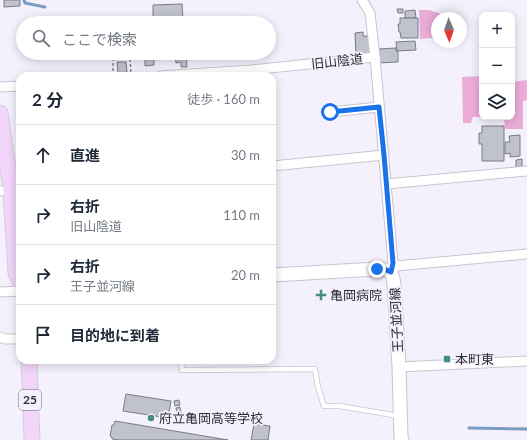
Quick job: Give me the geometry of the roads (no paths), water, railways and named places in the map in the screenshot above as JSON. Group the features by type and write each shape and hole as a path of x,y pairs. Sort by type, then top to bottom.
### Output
{"main road":[{"path":"0,113 10,190 16,273"},
{"name":"王子並河線","path":"276,275 377,269 384,269 391,272 394,278 402,440"},
{"name":"25","path":"29,364 32,440"}],"street":[{"path":"362,0 370,13 375,57"},
{"name":"旧山陰道","path":"221,72 375,57 393,263 391,272"},
{"path":"0,88 16,86"},
{"path":"330,112 379,107"},
{"path":"276,166 384,155"},
{"path":"386,184 527,171"},
{"path":"391,272 396,266 527,254"},
{"path":"0,292 16,291"},
{"path":"0,337 5,340 16,339"},
{"path":"399,367 527,361"}],"lane":[{"path":"181,364 182,370 315,369 318,387 324,406 339,406 400,416"}],"waterway":[{"path":"24,0 25,3 45,7"},
{"path":"469,428 527,429"}],"place":[{"name":"亀岡病院","path":"321,295"},
{"name":"本町東","path":"447,359"},
{"name":"府立亀岡高等学校","path":"151,418"}]}
